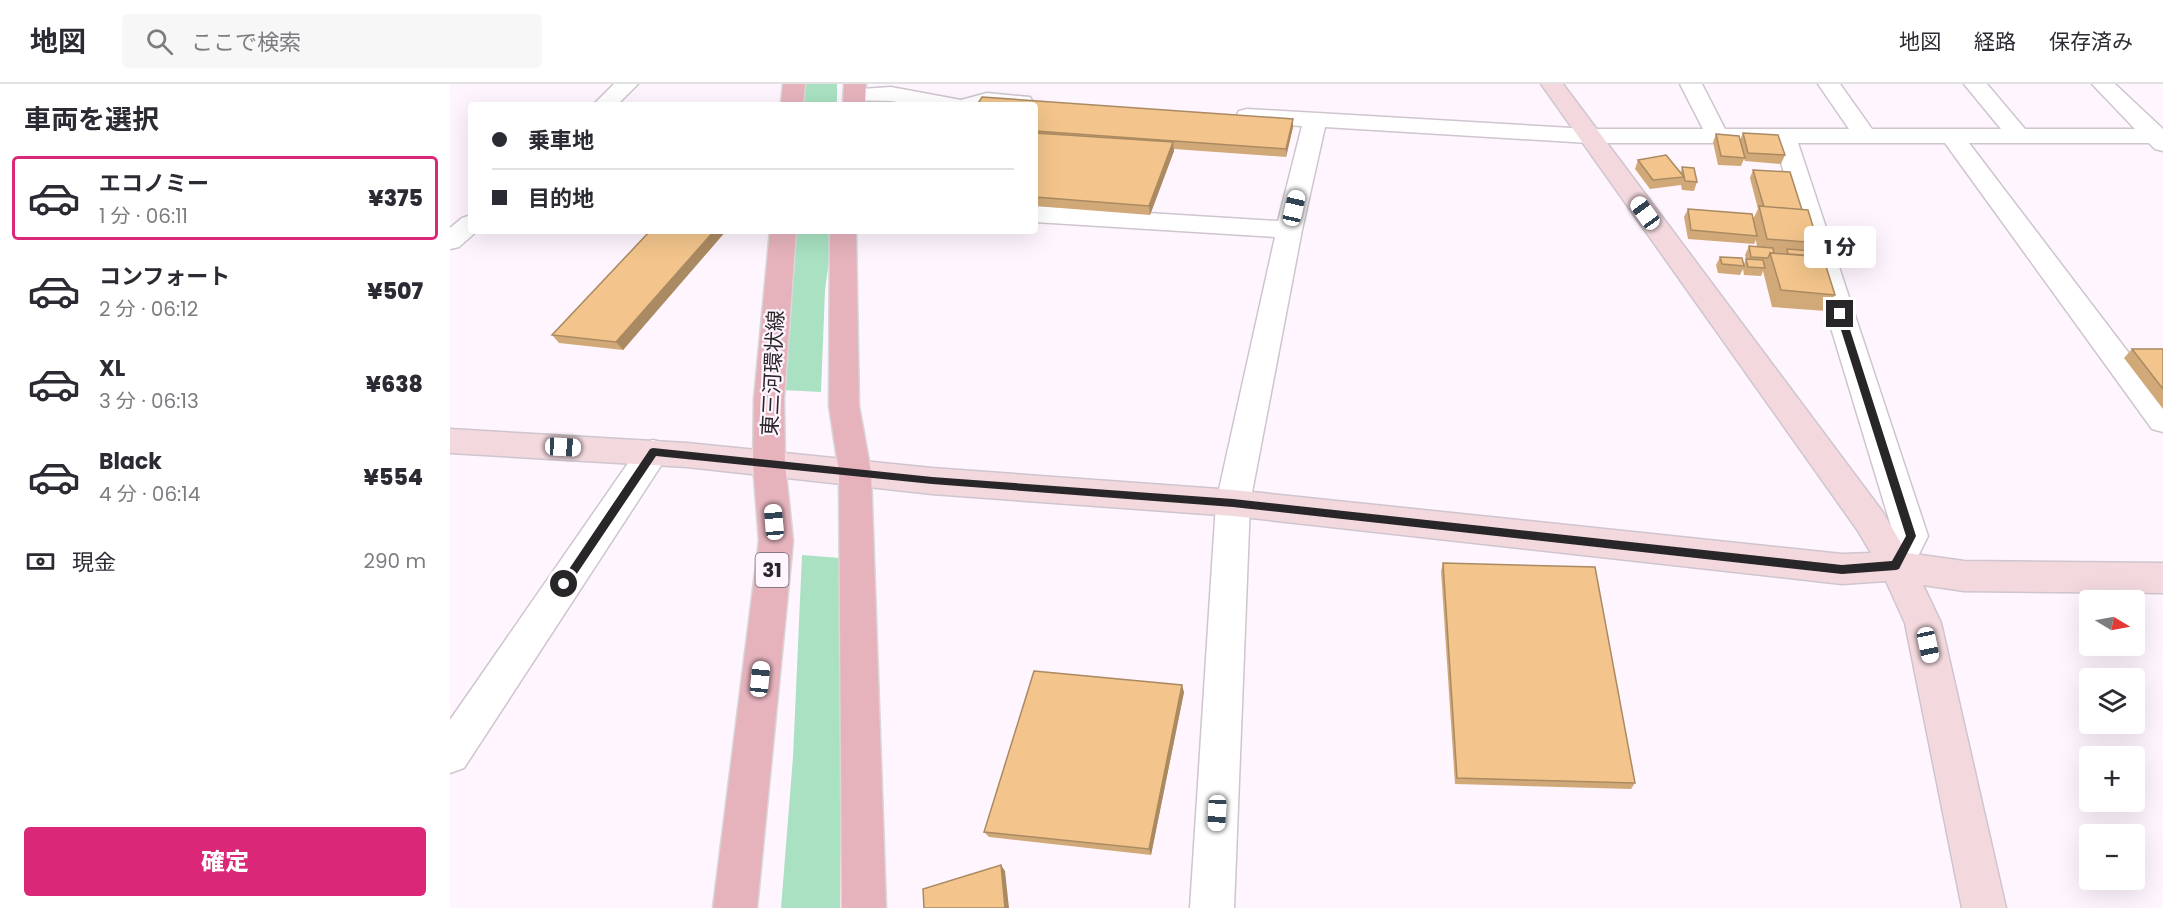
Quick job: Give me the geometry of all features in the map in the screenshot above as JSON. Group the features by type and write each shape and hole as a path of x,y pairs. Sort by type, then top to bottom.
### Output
{"main road":[{"path":"792,102 794,84"},
{"name":"東三河環状線","path":"735,908 776,541 769,464 769,399 783,234"},
{"path":"843,234 844,406 855,472 864,908"}],"street":[{"path":"607,102 627,84"},
{"path":"981,102 1008,84"},
{"path":"1552,84 1870,521 1896,566 1923,623 1984,908"},
{"path":"1691,84 1717,135"},
{"path":"1829,84 1865,136"},
{"path":"1975,84 2019,136"},
{"path":"2103,84 2161,139"},
{"path":"855,95 891,94 938,102"},
{"path":"1038,104 1045,104"},
{"path":"1221,115 1589,136 2019,136 2161,139"},
{"path":"1212,908 1233,503 1289,230 1315,121"},
{"path":"1784,135 1911,536 1896,566"},
{"path":"1952,136 2163,421"},
{"path":"1038,214 1289,230"},
{"path":"450,241 468,226"},
{"path":"450,441 653,452 932,481 1233,503 1842,569 1896,566 1964,576 2163,578"},
{"path":"450,754 653,452"}],"green space":[{"path":"803,84 837,84 837,102 801,102"},
{"path":"793,234 833,234 825,290 821,392 782,390"},
{"path":"802,555 840,558 840,908 781,908 793,757"}],"building":[{"path":"982,97 1293,119 1286,149 1038,131 1038,102 979,102"},
{"path":"1038,133 1173,142 1149,206 1038,197"},
{"path":"1743,133 1778,135 1785,155 1748,153"},
{"path":"1716,134 1739,136 1745,158 1721,156"},
{"path":"1666,155 1684,177 1653,180 1638,160"},
{"path":"1682,167 1694,168 1697,182 1685,181"},
{"path":"1753,170 1790,172 1802,210 1764,207"},
{"path":"1759,206 1808,210 1818,243 1767,239"},
{"path":"1688,209 1752,214 1757,236 1691,230"},
{"path":"647,234 711,234 616,342 552,335"},
{"path":"1749,246 1773,248 1774,253 1770,253 1768,258 1751,257"},
{"path":"1787,249 1814,251 1816,256 1788,254"},
{"path":"1770,253 1823,257 1835,295 1781,290"},
{"path":"1720,257 1742,258 1744,266 1722,264"},
{"path":"1746,259 1763,260 1765,268 1748,267"},
{"path":"2132,349 2163,349 2163,389"},
{"path":"1443,563 1595,567 1635,783 1457,778"},
{"path":"1034,671 1182,685 1149,849 984,832"},
{"path":"1001,865 1005,908 924,908 923,889"}],"route":[{"path":"564,584 653,452 932,481 1233,503 1842,569 1896,566 1911,536 1840,314"}]}
